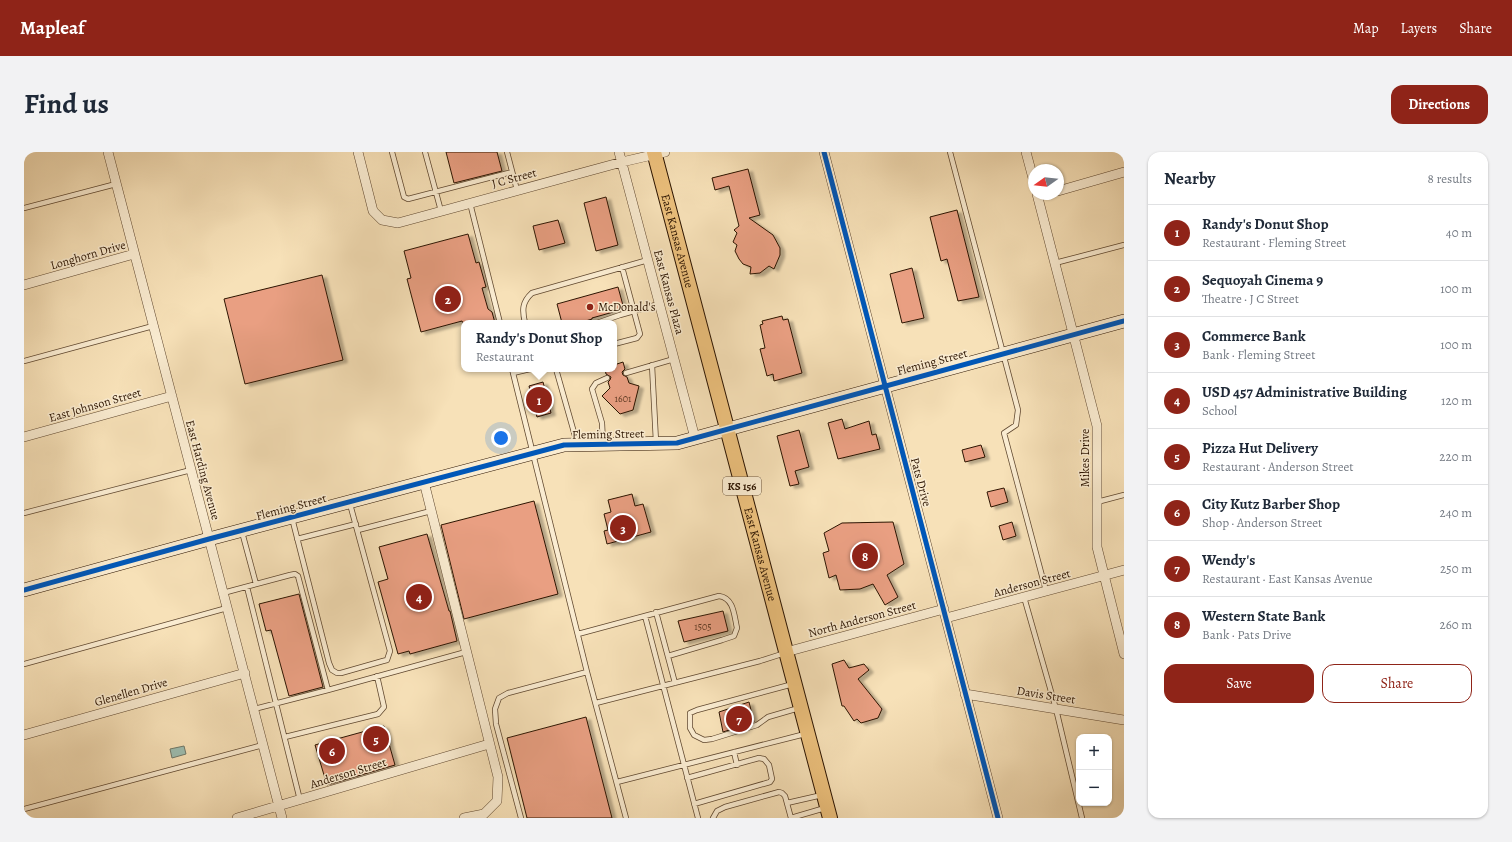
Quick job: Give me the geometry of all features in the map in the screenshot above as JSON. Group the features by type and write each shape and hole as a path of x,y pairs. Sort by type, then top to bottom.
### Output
{"main road":[{"name":"East Kansas Avenue","path":"658,153 726,429 827,807"}],"street":[{"name":"East Harding Avenue","path":"108,152 282,818"},
{"name":"J C Street","path":"358,152 373,211 382,220 398,223 658,153"},
{"name":"East Kansas Plaza","path":"620,152 695,438"},
{"name":"Pats Drive","path":"824,152 998,818"},
{"path":"1026,152 1029,164"},
{"path":"1064,189 1124,172"},
{"name":"Mikes Drive","path":"1041,200 1055,263 1097,426 1097,547 1103,576 1124,651"},
{"name":"Longhorn Drive","path":"24,285 134,254"},
{"name":"Fleming Street","path":"24,590 209,539 564,445 678,443 1124,321"},
{"name":"East Johnson Street","path":"24,437 172,396"},
{"path":"424,482 498,777 497,801 484,814 464,818"},
{"name":"Anderson Street","path":"945,614 1024,597 1124,570"},
{"name":"North Anderson Street","path":"786,652 945,614"},
{"name":"Glenellen Drive","path":"24,734 245,673"},
{"name":"Davis Street","path":"965,694 1124,720"},
{"name":"Anderson Street","path":"237,818 489,744"}],"lane":[{"path":"392,152 404,197 408,199 512,172"},
{"path":"425,152 441,211"},
{"path":"507,152 517,190"},
{"path":"950,152 1018,410 1016,425 1004,433 1046,591"},
{"path":"24,208 116,184"},
{"path":"470,203 499,320"},
{"path":"1055,263 1124,245"},
{"path":"524,320 523,305 526,298 532,293 648,260"},
{"path":"617,343 637,338 640,334 622,267"},
{"path":"606,320 659,304"},
{"path":"24,361 153,326"},
{"path":"626,373 674,359"},
{"path":"652,365 656,443"},
{"path":"512,372 587,672 626,818"},
{"path":"557,372 578,445"},
{"path":"603,444 602,423 592,389 596,383 607,378"},
{"path":"24,514 191,470"},
{"path":"1097,502 1124,495"},
{"path":"292,517 329,662 332,670 337,673 341,673 386,660 390,651 358,530 349,502"},
{"path":"358,530 431,511"},
{"path":"297,539 356,524"},
{"path":"242,531 256,584"},
{"path":"223,593 290,575 295,574 298,576 328,690"},
{"path":"247,587 300,800"},
{"path":"578,634 719,596 725,597 730,602 737,628 734,636 668,656"},
{"path":"1024,597 1056,709 1082,818"},
{"path":"24,664 227,608"},
{"path":"656,612 675,683"},
{"path":"645,616 698,818"},
{"path":"254,709 466,652"},
{"path":"596,703 760,661 786,652"},
{"path":"521,818 496,724 495,709 499,698 508,693 587,672"},
{"path":"285,737 378,714 384,707 377,676"},
{"path":"794,683 690,713 690,728 694,735 704,740 712,739 757,725 768,717 801,708"},
{"path":"617,782 808,734"},
{"path":"24,809 263,745"},
{"path":"734,752 737,764"},
{"path":"687,778 759,758 764,759 769,765 772,779 770,782 694,804"},
{"path":"713,818 717,811 725,807 774,793 782,793 791,818 827,807"},
{"path":"786,803 827,807"}],"shaded area":[{"path":"184,746 186,754 172,758 170,749"}],"building":[{"path":"446,152 497,152 502,171 454,183"},
{"path":"748,169 760,215 749,218 773,235 780,248 780,255 774,269 769,266 760,273 750,274 751,267 743,264 735,251 737,245 733,242 737,233 734,230 739,226 729,186 715,190 712,178"},
{"path":"606,197 618,245 596,251 584,203"},
{"path":"957,210 979,297 958,301 947,259 941,261 930,217"},
{"path":"558,220 565,243 539,250 533,226"},
{"path":"468,234 476,263 479,262 486,287 482,288 488,309 492,312 494,320 461,320 461,321 421,332 407,279 411,278 404,251"},
{"path":"912,268 924,318 902,323 890,274"},
{"path":"322,275 343,360 245,384 224,299"},
{"path":"618,287 624,309 589,320 561,320 557,304"},
{"path":"782,316 783,320 788,319 802,373 774,381 773,374 767,376 760,349 765,348 760,325 763,324 762,321"},
{"path":"623,362 625,369 622,372 623,375 627,377 629,383 639,386 633,410 620,414 602,396 610,388 608,382 611,377 606,372 617,372 617,364"},
{"path":"543,382 551,413 537,417 529,386"},
{"path":"842,419 845,429 869,421 872,435 876,434 880,449 838,459 828,423"},
{"path":"799,430 809,467 795,471 799,484 790,486 777,436"},
{"path":"981,445 985,457 965,462 962,450"},
{"path":"1004,488 1008,502 991,507 987,492"},
{"path":"632,494 635,506 643,504 651,532 607,544 604,531 608,530 604,514 611,512 608,500"},
{"path":"534,501 558,594 464,619 441,525"},
{"path":"893,522 904,564 887,575 898,597 885,605 873,584 860,589 840,590 836,575 829,578 823,553 829,551 824,533 842,523"},
{"path":"1012,522 1016,536 1003,540 999,526"},
{"path":"427,534 450,611 457,641 410,654 409,651 398,654 378,582 388,579 379,547"},
{"path":"299,594 323,687 289,696 271,630 266,631 259,604"},
{"path":"723,611 728,631 684,642 678,621"},
{"path":"844,660 849,668 864,664 869,670 858,679 882,709 878,718 861,723 857,719 854,721 844,706 842,706 832,664"},
{"path":"749,702 754,722 723,732 719,712"},
{"path":"586,717 612,818 527,818 507,738"},
{"path":"384,726 395,765 327,785 315,745"}],"cycle path":[{"path":"824,152 998,818"},
{"path":"24,590 209,539 564,445 677,443 1124,321"}],"place":[{"name":"Sequoyah Cinema 9","path":"448,299"},
{"name":"McDonald's","path":"590,307"},
{"name":"Randy's Donut Shop","path":"539,400"},
{"name":"Commerce Bank","path":"623,528"},
{"name":"Western State Bank","path":"865,556"},
{"name":"USD 457 Administrative Building","path":"419,597"},
{"name":"Wendy's","path":"739,719"},
{"name":"Pizza Hut Delivery","path":"376,739"},
{"name":"City Kutz Barber Shop","path":"332,751"}]}
